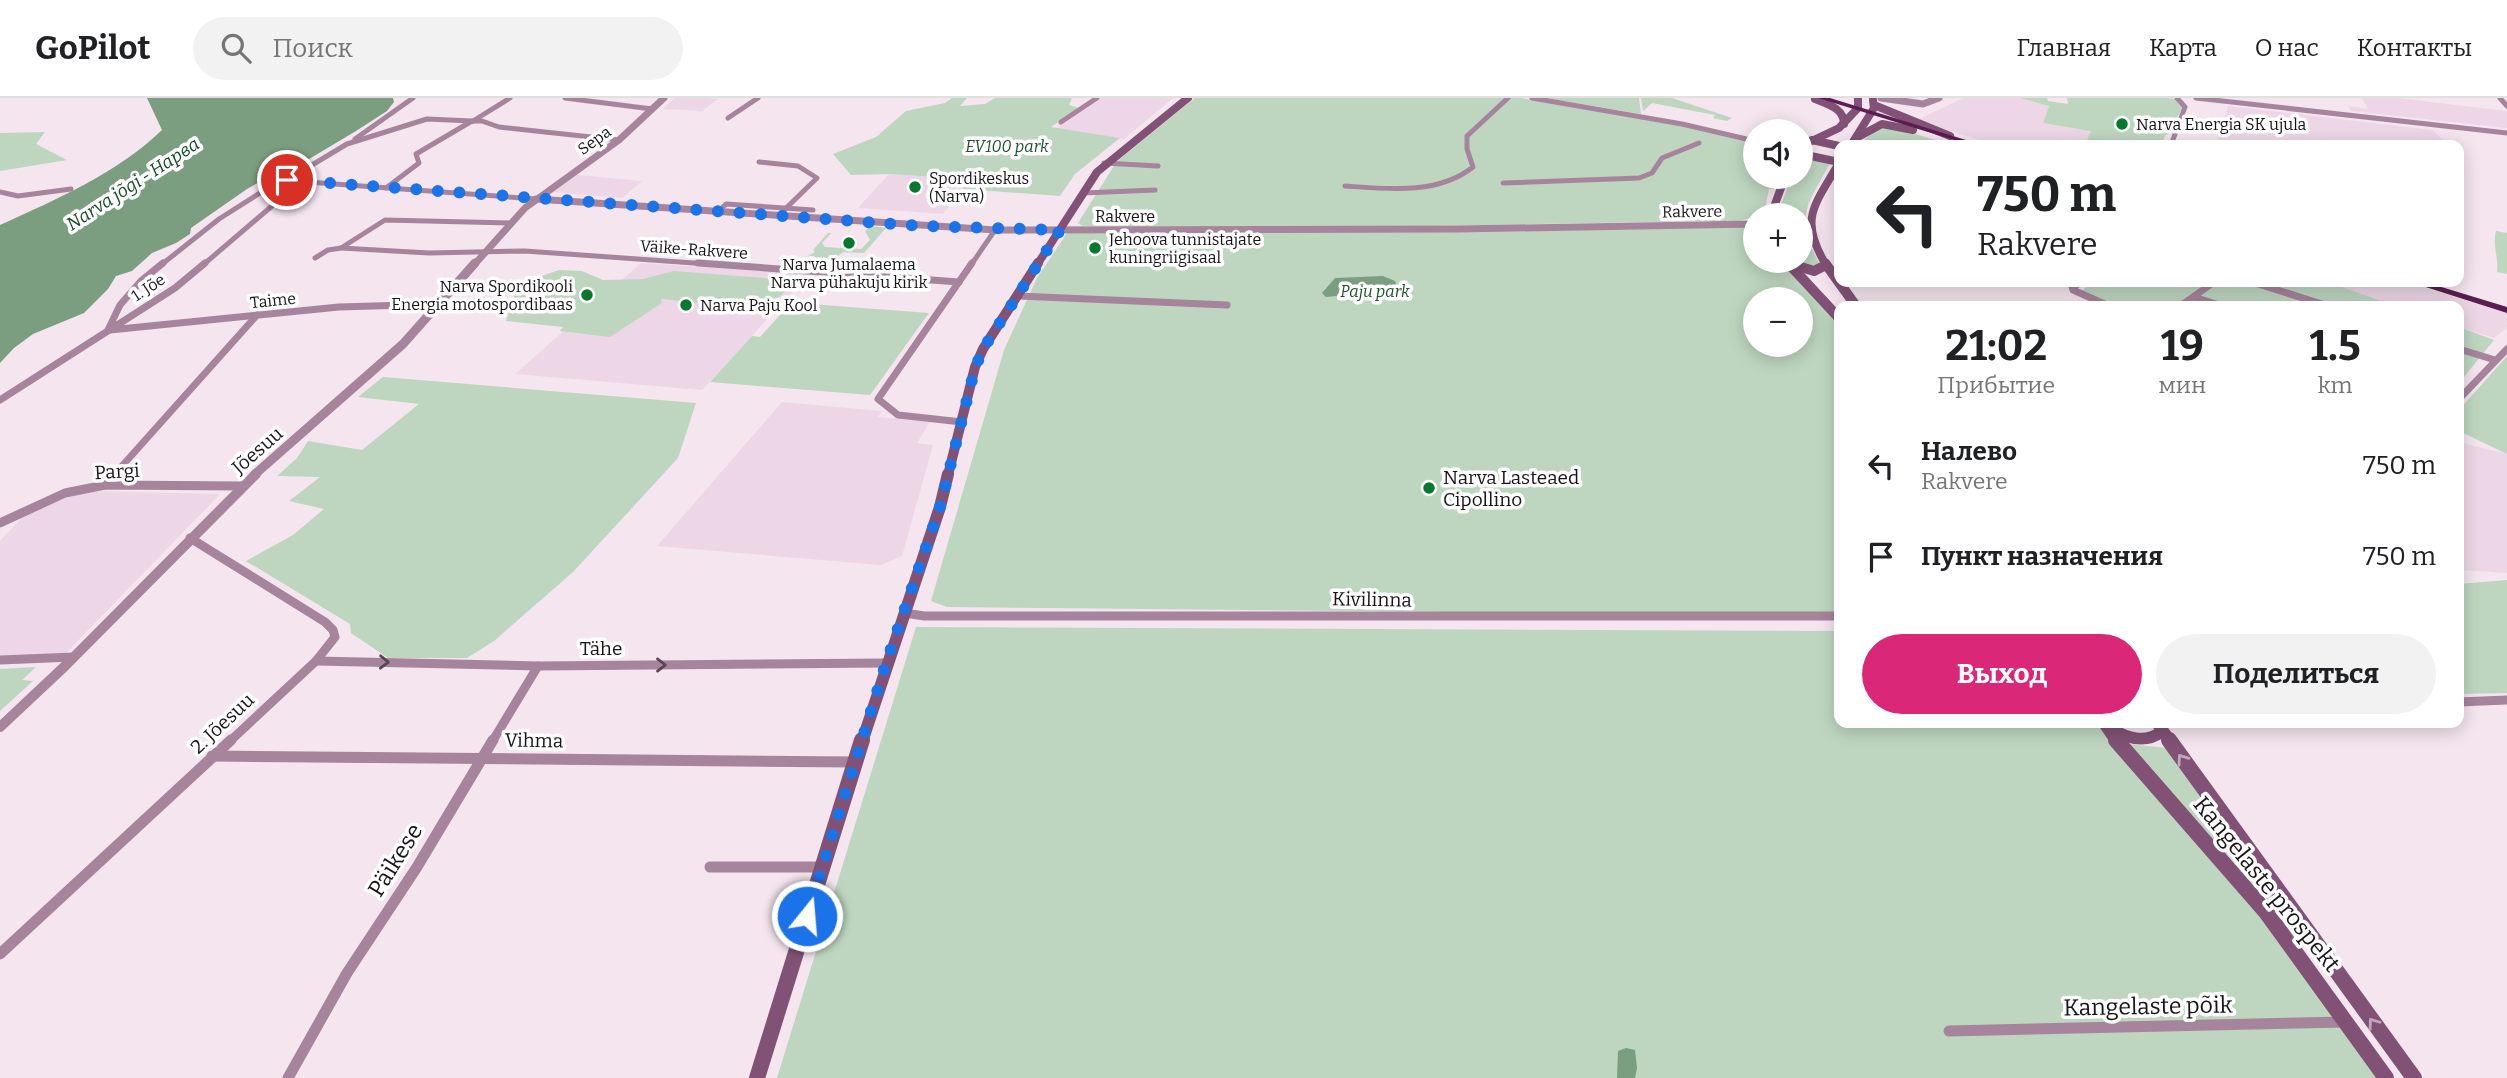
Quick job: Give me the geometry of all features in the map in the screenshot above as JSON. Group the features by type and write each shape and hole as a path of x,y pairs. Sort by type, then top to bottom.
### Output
{"highway":[{"path":"1814,98 1857,110 1872,107 1957,140"},
{"path":"1822,98 1857,110"},
{"path":"1872,107 1918,131 1953,140"},
{"path":"2433,287 2507,308"},
{"path":"2441,287 2507,308"}],"main road":[{"path":"757,1078 886,663 940,507 975,368 983,349 1104,163 1188,98"},
{"path":"1814,98 1837,109 1844,118 1844,124"},
{"path":"1832,98 1839,98"},
{"path":"1813,140 1844,124 1857,110 1858,98"},
{"path":"1855,140 1872,107"},
{"path":"1858,137 1882,124 1918,131"},
{"path":"1813,141 1834,145"},
{"path":"1813,157 1834,161"},
{"path":"1834,171 1811,213 1809,223 1826,265 1834,276"},
{"path":"1813,271 1826,265"},
{"path":"1798,273 1834,313"},
{"name":"Kangelaste prospekt","path":"2107,728 2266,912 2386,1078"},
{"name":"Kangelaste prospekt","path":"2111,728 2124,736 2144,740 2158,736 2161,732 2159,728"},
{"name":"Kangelaste prospekt","path":"2160,728 2414,1078"}],"street":[{"path":"108,330 115,320 120,304 141,281 219,219 274,184 287,180 347,144 412,98"},
{"path":"386,188 414,169 419,163 416,155 510,98"},
{"path":"565,98 652,109"},
{"path":"627,106 638,98"},
{"name":"Sepa","path":"536,199 619,141 664,98"},
{"path":"728,118 758,98"},
{"path":"1061,122 1097,98"},
{"path":"1345,186 1389,189 1445,184 1461,177 1473,167 1467,149 1467,136 1508,98"},
{"path":"1532,98 1682,124 1743,138"},
{"path":"1881,98 1923,104 1939,98"},
{"path":"2173,140 2185,107 2178,98"},
{"path":"2196,98 2507,133"},
{"path":"2500,98 2507,106"},
{"path":"1872,107 1901,101"},
{"path":"347,144 427,119 482,121 499,127 619,141"},
{"path":"1503,183 1639,178 1652,173 1662,158 1699,143"},
{"path":"759,162 801,167 817,178 778,216"},
{"path":"1104,163 1158,166"},
{"name":"Rakvere","path":"287,180 995,230 1457,229 1743,224"},
{"name":"1. Jõe","path":"0,400 200,269 300,182"},
{"path":"0,192 27,195 71,189"},
{"path":"1083,193 1155,190"},
{"name":"Jõesuu","path":"0,727 74,657 243,486 373,372 441,304 511,223 536,199"},
{"path":"718,212 726,204 813,210"},
{"path":"315,258 328,250 341,248 385,220 511,223"},
{"path":"962,422 898,415 878,399 995,230"},
{"name":"Väike-Rakvere","path":"341,248 429,253 488,250 959,282"},
{"path":"2072,287 2073,290 2098,301"},
{"path":"2188,301 2207,287"},
{"path":"2268,287 2312,301"},
{"path":"1018,296 1227,305"},
{"path":"2194,297 2206,301"},
{"name":"Taime","path":"108,330 339,307 441,304"},
{"path":"105,485 257,315"},
{"path":"2464,394 2507,349"},
{"path":"2464,351 2495,360"},
{"path":"2464,389 2468,390"},
{"name":"Pargi","path":"0,523 65,493 105,485 243,486"},
{"name":"2. Jõesuu","path":"0,954 316,661 335,637 333,630 273,588 190,538"},
{"name":"Kivilinna","path":"905,613 924,616 1834,616"},
{"path":"0,660 74,657"},
{"name":"Tähe","path":"316,661 538,666 886,663"},
{"name":"Päikese","path":"288,1078 347,973 416,867 538,666"},
{"path":"2464,702 2507,701"},
{"name":"Vihma","path":"212,756 855,762"},
{"path":"710,867 823,867"},
{"name":"Kangelaste põik","path":"1949,1031 2348,1022"}],"shaded area":[{"path":"674,98 718,99 702,111 663,109"},
{"path":"1102,98 1173,98 1124,139 1057,128"},
{"path":"1963,98 2020,98 2049,106 2043,123 2169,134 2165,135 2164,140 1979,140 1917,120"},
{"path":"2362,98 2397,98 2507,111 2507,128 2351,111 2348,106 2368,109"},
{"path":"2228,106 2433,130 2442,140 2218,140"},
{"name":"Spordikeskus (Narva)","path":"889,174 970,179 943,214 858,208"},
{"path":"577,175 642,181 622,198 553,192"},
{"name":"Narva Paju Kool","path":"641,263 809,274 702,390 515,374"},
{"path":"2324,287 2422,287 2507,313 2507,327 2494,338 2464,329 2464,301 2375,301"},
{"path":"782,402 882,411 878,417 930,422 917,443 933,445 902,556 881,565 657,546"},
{"path":"2464,443 2507,454 2507,573 2464,570"},
{"path":"86,491 220,494 66,653 0,656 0,541 26,513"}],"green space":[{"name":"EV100 park","path":"952,98 967,98 960,106 985,104 995,98 1072,98 1069,105 1079,108 1051,127 1120,138 1075,174 1060,196 963,189 969,179 889,174 851,175 833,154 876,137 906,111 945,103"},
{"path":"1195,98 1521,98 1743,139 1743,189 1769,189 1766,203 1743,203 1743,220 1731,223 1710,221 1362,227 1083,226 1078,223 1117,161"},
{"path":"1546,98 1639,98 1641,114"},
{"path":"1641,98 1672,98 1732,118 1727,121 1713,118 1715,115 1652,103 1643,111"},
{"path":"2020,98 2047,98 2048,101 2068,104 2067,98 2167,98 2175,99 2182,108 2164,140 2087,140 2091,131 2043,123 2049,106"},
{"path":"1880,127 1890,127 1936,140 1864,140"},
{"path":"45,132 36,144 67,160 0,171 0,133"},
{"path":"1813,160 1830,163 1809,203 1782,203 1787,189 1813,189"},
{"path":"871,226 886,228 864,253 843,252 831,262 808,256 815,252 813,250 828,233 831,233 822,243 825,247 861,249 870,240 865,231"},
{"name":"Paju park","path":"1743,227 1743,273 1795,273 1809,287 1743,287 1743,357 1813,357 1813,291 1834,312 1834,616 947,607 931,601 1004,350 1037,278 1069,230"},
{"path":"2496,231 2507,233 2507,274 2497,272"},
{"path":"1813,251 1820,265 1813,268"},
{"name":"Narva Spordikooli Energia motospordibaas","path":"559,270 582,271 603,280 643,279 674,271 776,279 783,282 786,290 763,303 746,305 661,299 662,303 610,337 560,331 563,327 506,321 518,284"},
{"path":"2087,287 2342,287 2381,301 2106,301 2081,291"},
{"path":"791,303 929,313 870,395 710,382 752,336 760,337"},
{"path":"2464,329 2494,340 2464,377"},
{"path":"2507,356 2507,454 2464,433 2464,404"},
{"path":"383,377 696,403 678,458 574,571 494,641 467,658 388,658 351,633 350,624 246,561 293,535 324,509 289,501 320,477 277,476 297,458 308,441 362,450 419,404 358,397"},
{"path":"2507,580 2507,693 2464,694 2464,584"},
{"path":"916,627 1834,631 1834,728 2105,728 2301,958 2384,1078 777,1078"},
{"path":"36,667 22,680 33,681 0,711 0,669"},
{"path":"2128,744 2167,748 2287,916 2283,917"}],"water":[{"name":"Narva jõgi - Нарва","path":"147,98 393,98 394,102 387,111 294,168 274,174 247,189 191,228 190,234 152,253 132,271 116,276 108,289 84,313 33,334 0,363 0,225 106,173 144,146 162,130"},
{"path":"1383,276 1395,281 1399,290 1326,297 1322,293 1335,278"},
{"path":"1626,1048 1635,1050 1635,1078 1617,1078 1618,1051"}],"place":[{"name":"Narva Energia SK ujula","path":"2122,124"},
{"name":"Spordikeskus (Narva)","path":"915,187"},
{"name":"Narva Jumalaema Narva pühakuju kirik","path":"849,243"},
{"name":"Jehoova tunnistajate kuningriigisaal","path":"1095,248"},
{"name":"Narva Spordikooli Energia motospordibaas","path":"587,295"},
{"name":"Narva Paju Kool","path":"686,305"},
{"name":"Narva Lasteaed Cipollino","path":"1429,488"}],"route":[{"path":"287,180 922,226 1060,230 983,349 975,368 940,507 886,663 807,916"}]}
